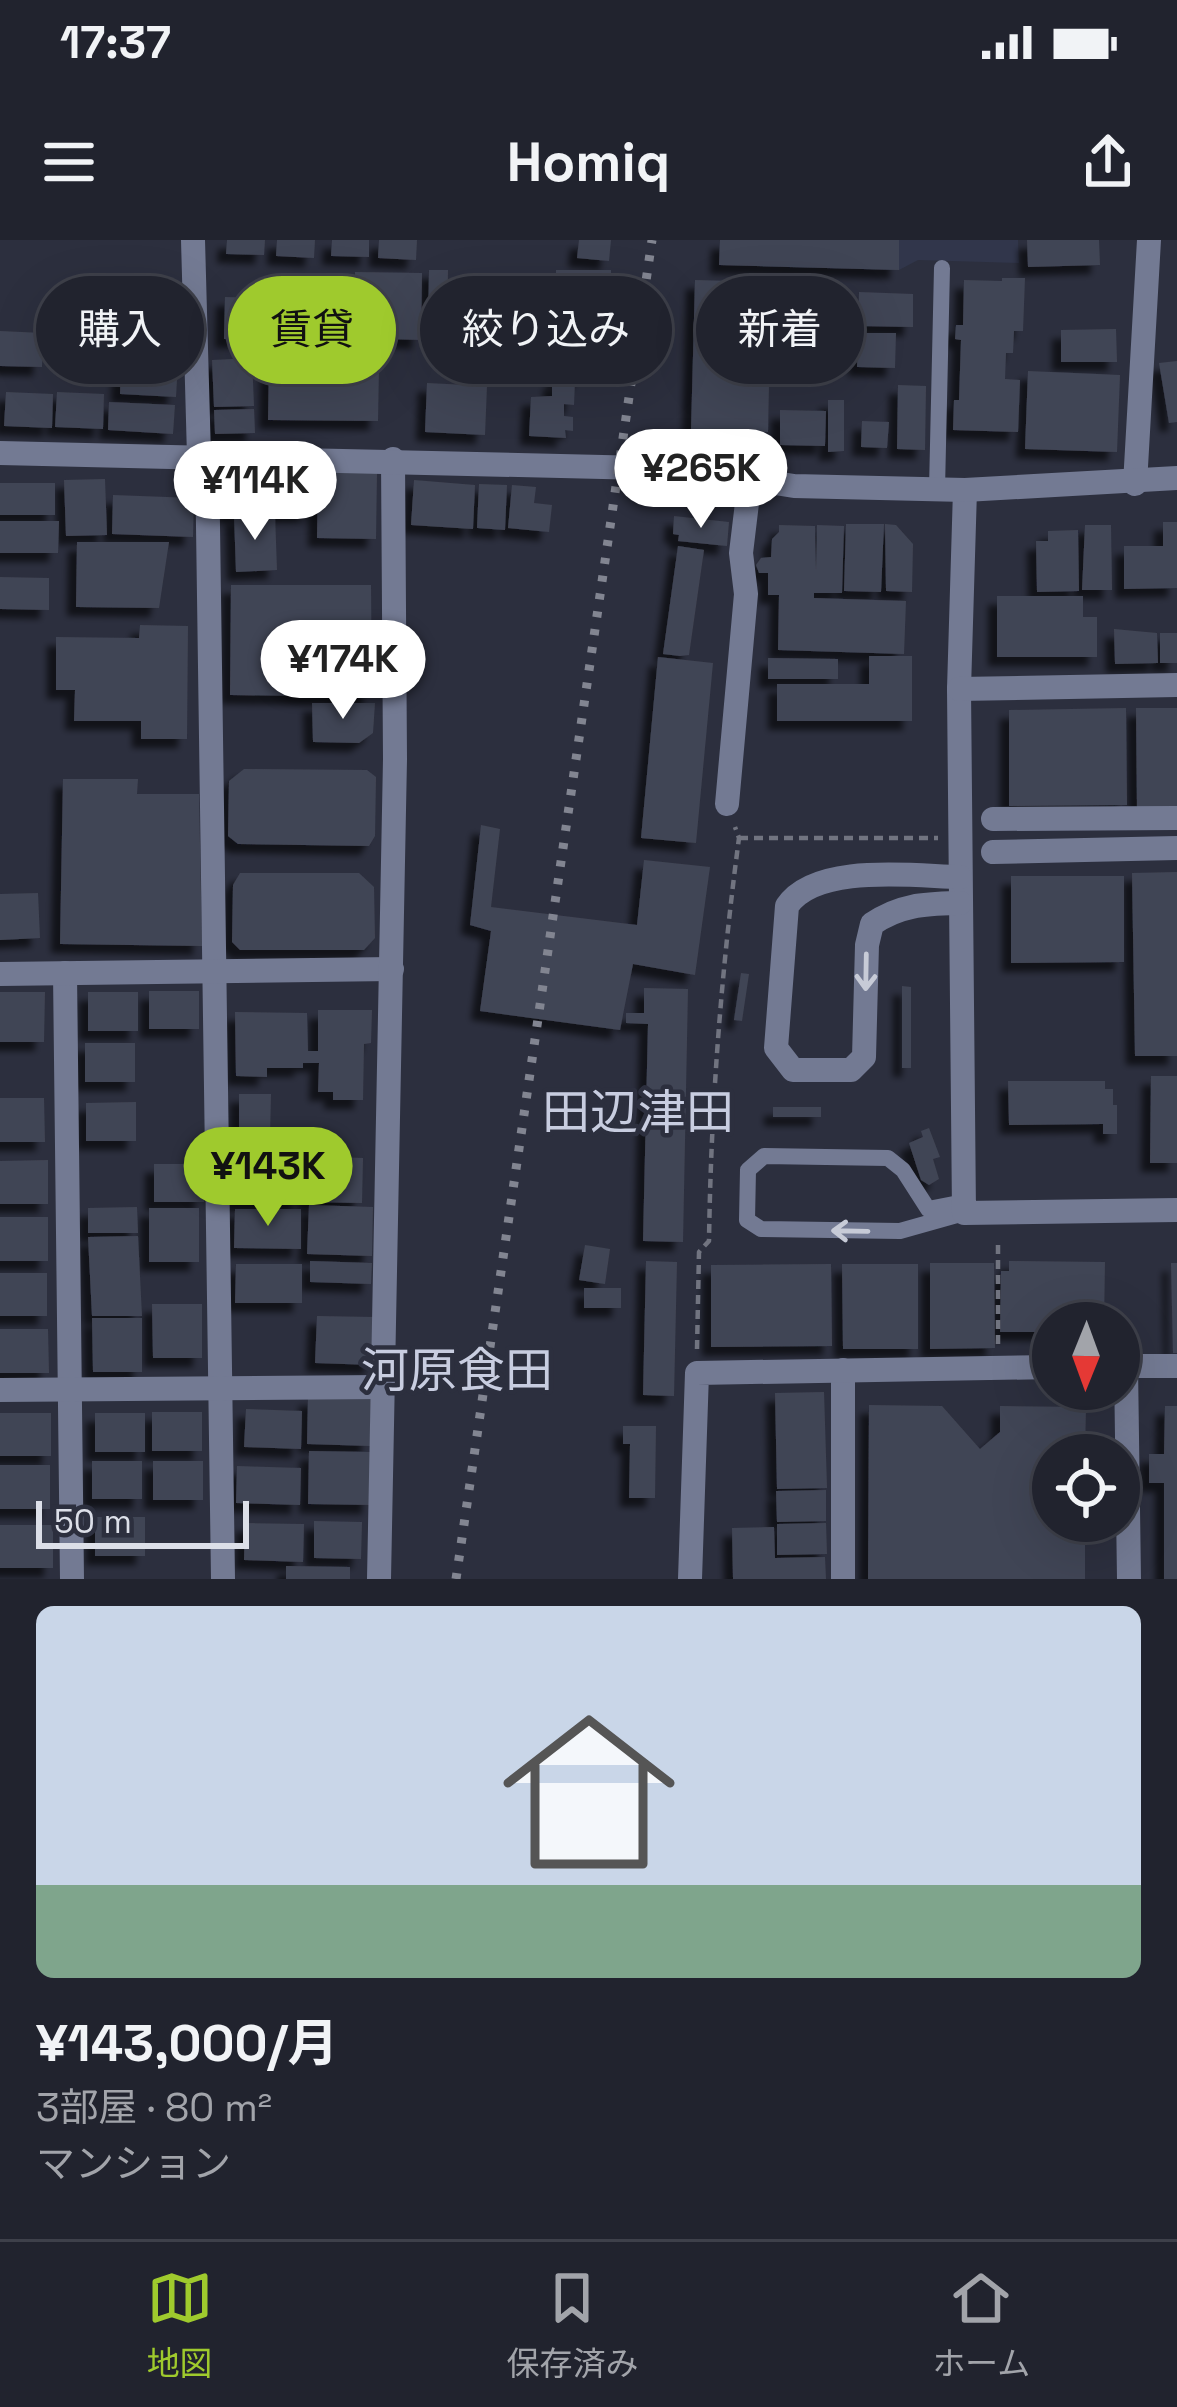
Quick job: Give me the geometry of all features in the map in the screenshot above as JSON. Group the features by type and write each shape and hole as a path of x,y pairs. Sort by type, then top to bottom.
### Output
{"street":[{"path":"193,240 217,972 223,1579"},
{"path":"1135,484 1149,240"},
{"path":"0,453 687,469 794,486 965,490 1135,484 1177,478"},
{"path":"379,1579 392,969 393,459"},
{"path":"727,804 746,593 741,553 750,478"},
{"path":"965,490 959,689 964,1208 1177,1210"},
{"path":"959,689 1177,686"},
{"path":"993,819 1177,818"},
{"path":"993,852 1177,848"},
{"path":"960,877 839,878 796,892 787,906 776,1048 793,1070 851,1070 863,1057 872,924 891,910 913,904 960,903"},
{"path":"0,974 392,969"},
{"path":"65,973 72,1579"},
{"path":"1140,1366 1177,1366"},
{"path":"690,1579 697,1373 1032,1367"},
{"path":"842,1370 843,1579"},
{"path":"0,1390 381,1388"},
{"path":"1123,1410 1129,1579"}],"lane":[{"path":"937,489 942,268"},
{"path":"764,1156 888,1158 903,1170 928,1209 964,1208 900,1232 761,1229 747,1220 748,1169 764,1156"}],"path":[{"path":"697,1373 699,1252 710,1241 711,1121 722,973 740,838 941,838"},
{"path":"998,1241 998,1368"}],"shaded area":[{"path":"720,240 1018,240 1019,263 918,260 899,270 719,265"}],"building":[{"path":"227,240 265,240 264,255 226,254"},
{"path":"277,240 315,240 314,258 276,256"},
{"path":"332,240 369,240 369,257 331,256"},
{"path":"379,240 417,240 416,260 378,258"},
{"path":"579,240 611,240 609,261 577,258"},
{"path":"720,240 899,240 899,270 719,265"},
{"path":"1027,240 1099,240 1100,265 1028,267"},
{"path":"429,270 448,270 448,276 429,276"},
{"path":"556,270 611,270 611,276 556,276"},
{"path":"355,272 422,273 420,340 396,339 396,276 355,276"},
{"path":"1025,278 1023,331 1014,331 1013,353 1006,353 1005,379 1020,380 1018,432 953,430 961,340 955,339 956,325 963,325 964,280"},
{"path":"696,280 696,384 769,384 768,432 691,430"},
{"path":"864,292 913,294 913,327 864,326"},
{"path":"225,297 228,297 228,339 224,339"},
{"path":"1116,329 1117,362 1061,362 1061,330"},
{"path":"0,331 36,333 36,367 0,366"},
{"path":"864,333 896,333 895,368 864,367"},
{"path":"228,359 228,384 253,384 254,406 214,407 212,360"},
{"path":"1177,361 1177,422 1169,423 1159,363"},
{"path":"1028,371 1120,375 1117,452 1025,449"},
{"path":"120,384 177,384 176,397 120,394"},
{"path":"269,384 379,384 378,421 268,420"},
{"path":"427,384 487,386 485,435 425,432"},
{"path":"552,384 575,384 574,405 564,404 564,416 573,417 573,431 565,430 566,438 529,436 531,397 552,396"},
{"path":"898,385 926,386 925,450 897,449"},
{"path":"6,392 53,394 52,428 4,426"},
{"path":"57,392 104,394 103,429 55,427"},
{"path":"828,400 844,400 844,451 828,452"},
{"path":"109,402 175,405 173,434 108,430"},
{"path":"254,409 255,433 215,434 214,410"},
{"path":"780,410 826,411 825,446 780,445"},
{"path":"862,421 889,422 887,448 861,447"},
{"path":"318,470 377,472 376,539 317,538"},
{"path":"227,473 308,473 308,512 227,513"},
{"path":"105,479 107,535 66,536 64,480"},
{"path":"414,480 475,485 473,529 411,525"},
{"path":"0,483 55,483 55,515 0,515"},
{"path":"479,484 507,485 505,530 477,528"},
{"path":"512,485 536,487 534,503 552,505 549,532 508,528"},
{"path":"113,495 194,498 193,537 112,534"},
{"path":"275,514 277,570 236,572 234,515"},
{"path":"674,516 729,522 727,546 678,541 679,535 673,534"},
{"path":"0,521 59,521 58,553 0,553"},
{"path":"1163,522 1177,522 1177,588 1124,589 1124,546 1163,546"},
{"path":"846,524 884,524 881,592 844,591"},
{"path":"885,524 896,525 913,544 912,592 886,591"},
{"path":"779,525 815,526 816,570 817,525 844,526 842,593 814,593 814,598 906,601 904,654 778,650 779,595 768,595 768,573 759,573 756,565 761,558 771,557"},
{"path":"1085,525 1111,525 1112,590 1082,590"},
{"path":"1078,530 1079,591 1037,592 1036,541 1048,541 1048,531"},
{"path":"77,542 169,542 159,608 76,607"},
{"path":"678,546 704,550 689,655 680,656 663,654"},
{"path":"0,577 49,578 49,610 0,609"},
{"path":"231,585 371,585 372,697 230,695"},
{"path":"997,596 1083,596 1083,617 1097,617 1097,657 997,657"},
{"path":"140,625 188,626 187,739 141,739 141,721 74,721 75,690 56,690 56,637 139,638"},
{"path":"1114,629 1157,633 1158,663 1115,664"},
{"path":"1160,633 1177,633 1177,663 1160,663"},
{"path":"869,656 912,656 912,721 777,721 777,684 869,684"},
{"path":"658,657 713,663 696,843 641,838"},
{"path":"768,658 838,659 838,679 768,679"},
{"path":"312,703 375,703 373,733 359,743 313,742"},
{"path":"1126,708 1127,805 1009,806 1009,710"},
{"path":"1136,708 1177,708 1177,808 1137,808"},
{"path":"244,769 367,770 376,777 375,836 369,846 238,844 228,836 229,781"},
{"path":"63,779 138,779 137,794 199,794 202,946 60,944"},
{"path":"481,825 500,829 491,907 637,925 644,860 710,867 695,975 633,964 620,1030 480,1011 491,931 470,925"},
{"path":"1177,872 1177,1056 1135,1056 1132,873"},
{"path":"240,873 359,873 374,887 375,938 364,950 240,950 232,942 233,885"},
{"path":"1011,876 1124,876 1124,962 1011,963"},
{"path":"38,893 40,938 0,940 0,894"},
{"path":"741,973 749,974 742,1021 734,1020"},
{"path":"902,986 911,987 911,1068 902,1068"},
{"path":"644,988 688,989 683,1242 643,1241 648,1024 626,1023 626,1013 644,1013"},
{"path":"149,991 199,991 199,1029 149,1029"},
{"path":"0,992 45,992 44,1042 0,1042"},
{"path":"88,992 138,992 138,1031 88,1031"},
{"path":"318,1010 372,1010 371,1043 364,1044 363,1100 333,1100 333,1092 318,1092 319,1063 267,1068 267,1077 236,1076 235,1012 307,1013 308,1051 318,1051"},
{"path":"85,1043 135,1043 135,1082 85,1082"},
{"path":"1151,1076 1177,1076 1177,1163 1150,1163"},
{"path":"1008,1081 1105,1081 1117,1105 1117,1134 1103,1134 1103,1124 1009,1125"},
{"path":"239,1094 271,1094 270,1136 239,1136"},
{"path":"0,1098 44,1098 45,1142 0,1142"},
{"path":"136,1102 136,1141 86,1141 86,1103"},
{"path":"773,1107 821,1107 821,1117 773,1117"},
{"path":"929,1128 940,1157 933,1159 939,1179 929,1185 921,1180 909,1143"},
{"path":"308,1156 363,1158 362,1203 307,1202"},
{"path":"48,1160 48,1204 0,1204 0,1161"},
{"path":"235,1162 302,1163 301,1203 235,1202"},
{"path":"154,1164 204,1164 204,1202 154,1202"},
{"path":"309,1205 373,1207 372,1256 307,1254"},
{"path":"137,1207 138,1233 88,1233 88,1208"},
{"path":"149,1208 199,1208 199,1262 149,1262"},
{"path":"235,1209 301,1209 301,1249 234,1248"},
{"path":"0,1217 48,1217 48,1261 0,1261"},
{"path":"138,1236 142,1316 92,1316 88,1237"},
{"path":"585,1245 610,1249 605,1284 579,1280"},
{"path":"310,1261 372,1263 371,1284 310,1282"},
{"path":"646,1261 677,1262 674,1396 643,1395"},
{"path":"1009,1261 1105,1262 1104,1302 1032,1302 1032,1332 1000,1332 1001,1271 1009,1271"},
{"path":"930,1263 994,1263 995,1348 930,1349"},
{"path":"1171,1263 1177,1263 1177,1353 1173,1353"},
{"path":"236,1264 302,1264 302,1303 235,1303"},
{"path":"831,1264 832,1346 711,1347 711,1265"},
{"path":"842,1264 918,1264 918,1349 843,1349"},
{"path":"0,1273 47,1273 47,1316 0,1316"},
{"path":"584,1288 621,1288 621,1308 584,1308"},
{"path":"152,1304 202,1304 202,1358 153,1358"},
{"path":"317,1316 374,1317 373,1365 315,1363"},
{"path":"92,1318 142,1318 142,1372 93,1372"},
{"path":"0,1329 48,1329 49,1373 0,1373"},
{"path":"824,1392 827,1488 777,1489 775,1393"},
{"path":"308,1397 371,1399 370,1446 307,1444"},
{"path":"869,1405 942,1406 980,1449 1000,1432 1000,1406 1086,1410 1085,1434 1032,1434 1032,1542 1085,1542 1085,1579 868,1579"},
{"path":"1165,1406 1177,1406 1177,1579 1164,1579 1164,1483 1149,1483 1149,1454 1164,1454"},
{"path":"246,1409 302,1411 301,1449 244,1447"},
{"path":"152,1412 202,1412 202,1451 152,1451"},
{"path":"0,1413 51,1413 51,1456 0,1456"},
{"path":"95,1413 145,1413 145,1452 95,1452"},
{"path":"623,1426 656,1426 655,1498 629,1498 630,1444 623,1444"},
{"path":"309,1451 372,1452 371,1505 308,1504"},
{"path":"92,1461 142,1461 142,1499 92,1499"},
{"path":"153,1461 203,1461 203,1500 153,1500"},
{"path":"0,1465 50,1465 50,1509 0,1509"},
{"path":"237,1466 301,1468 300,1505 236,1503"},
{"path":"826,1490 826,1521 777,1522 776,1491"},
{"path":"95,1517 145,1517 145,1556 95,1556"},
{"path":"314,1521 362,1522 361,1559 314,1558"},
{"path":"245,1523 304,1524 303,1562 244,1560"},
{"path":"826,1523 827,1554 777,1555 777,1524"},
{"path":"0,1525 53,1525 53,1568 0,1568"},
{"path":"774,1527 775,1558 825,1557 826,1579 733,1579 732,1528"},
{"path":"286,1566 350,1567 350,1579 286,1579"}],"railway":[{"path":"456,1579 652,240"}],"district":[{"name":"田辺津田","path":"638,1112"},
{"name":"河原食田","path":"457,1370"}]}
